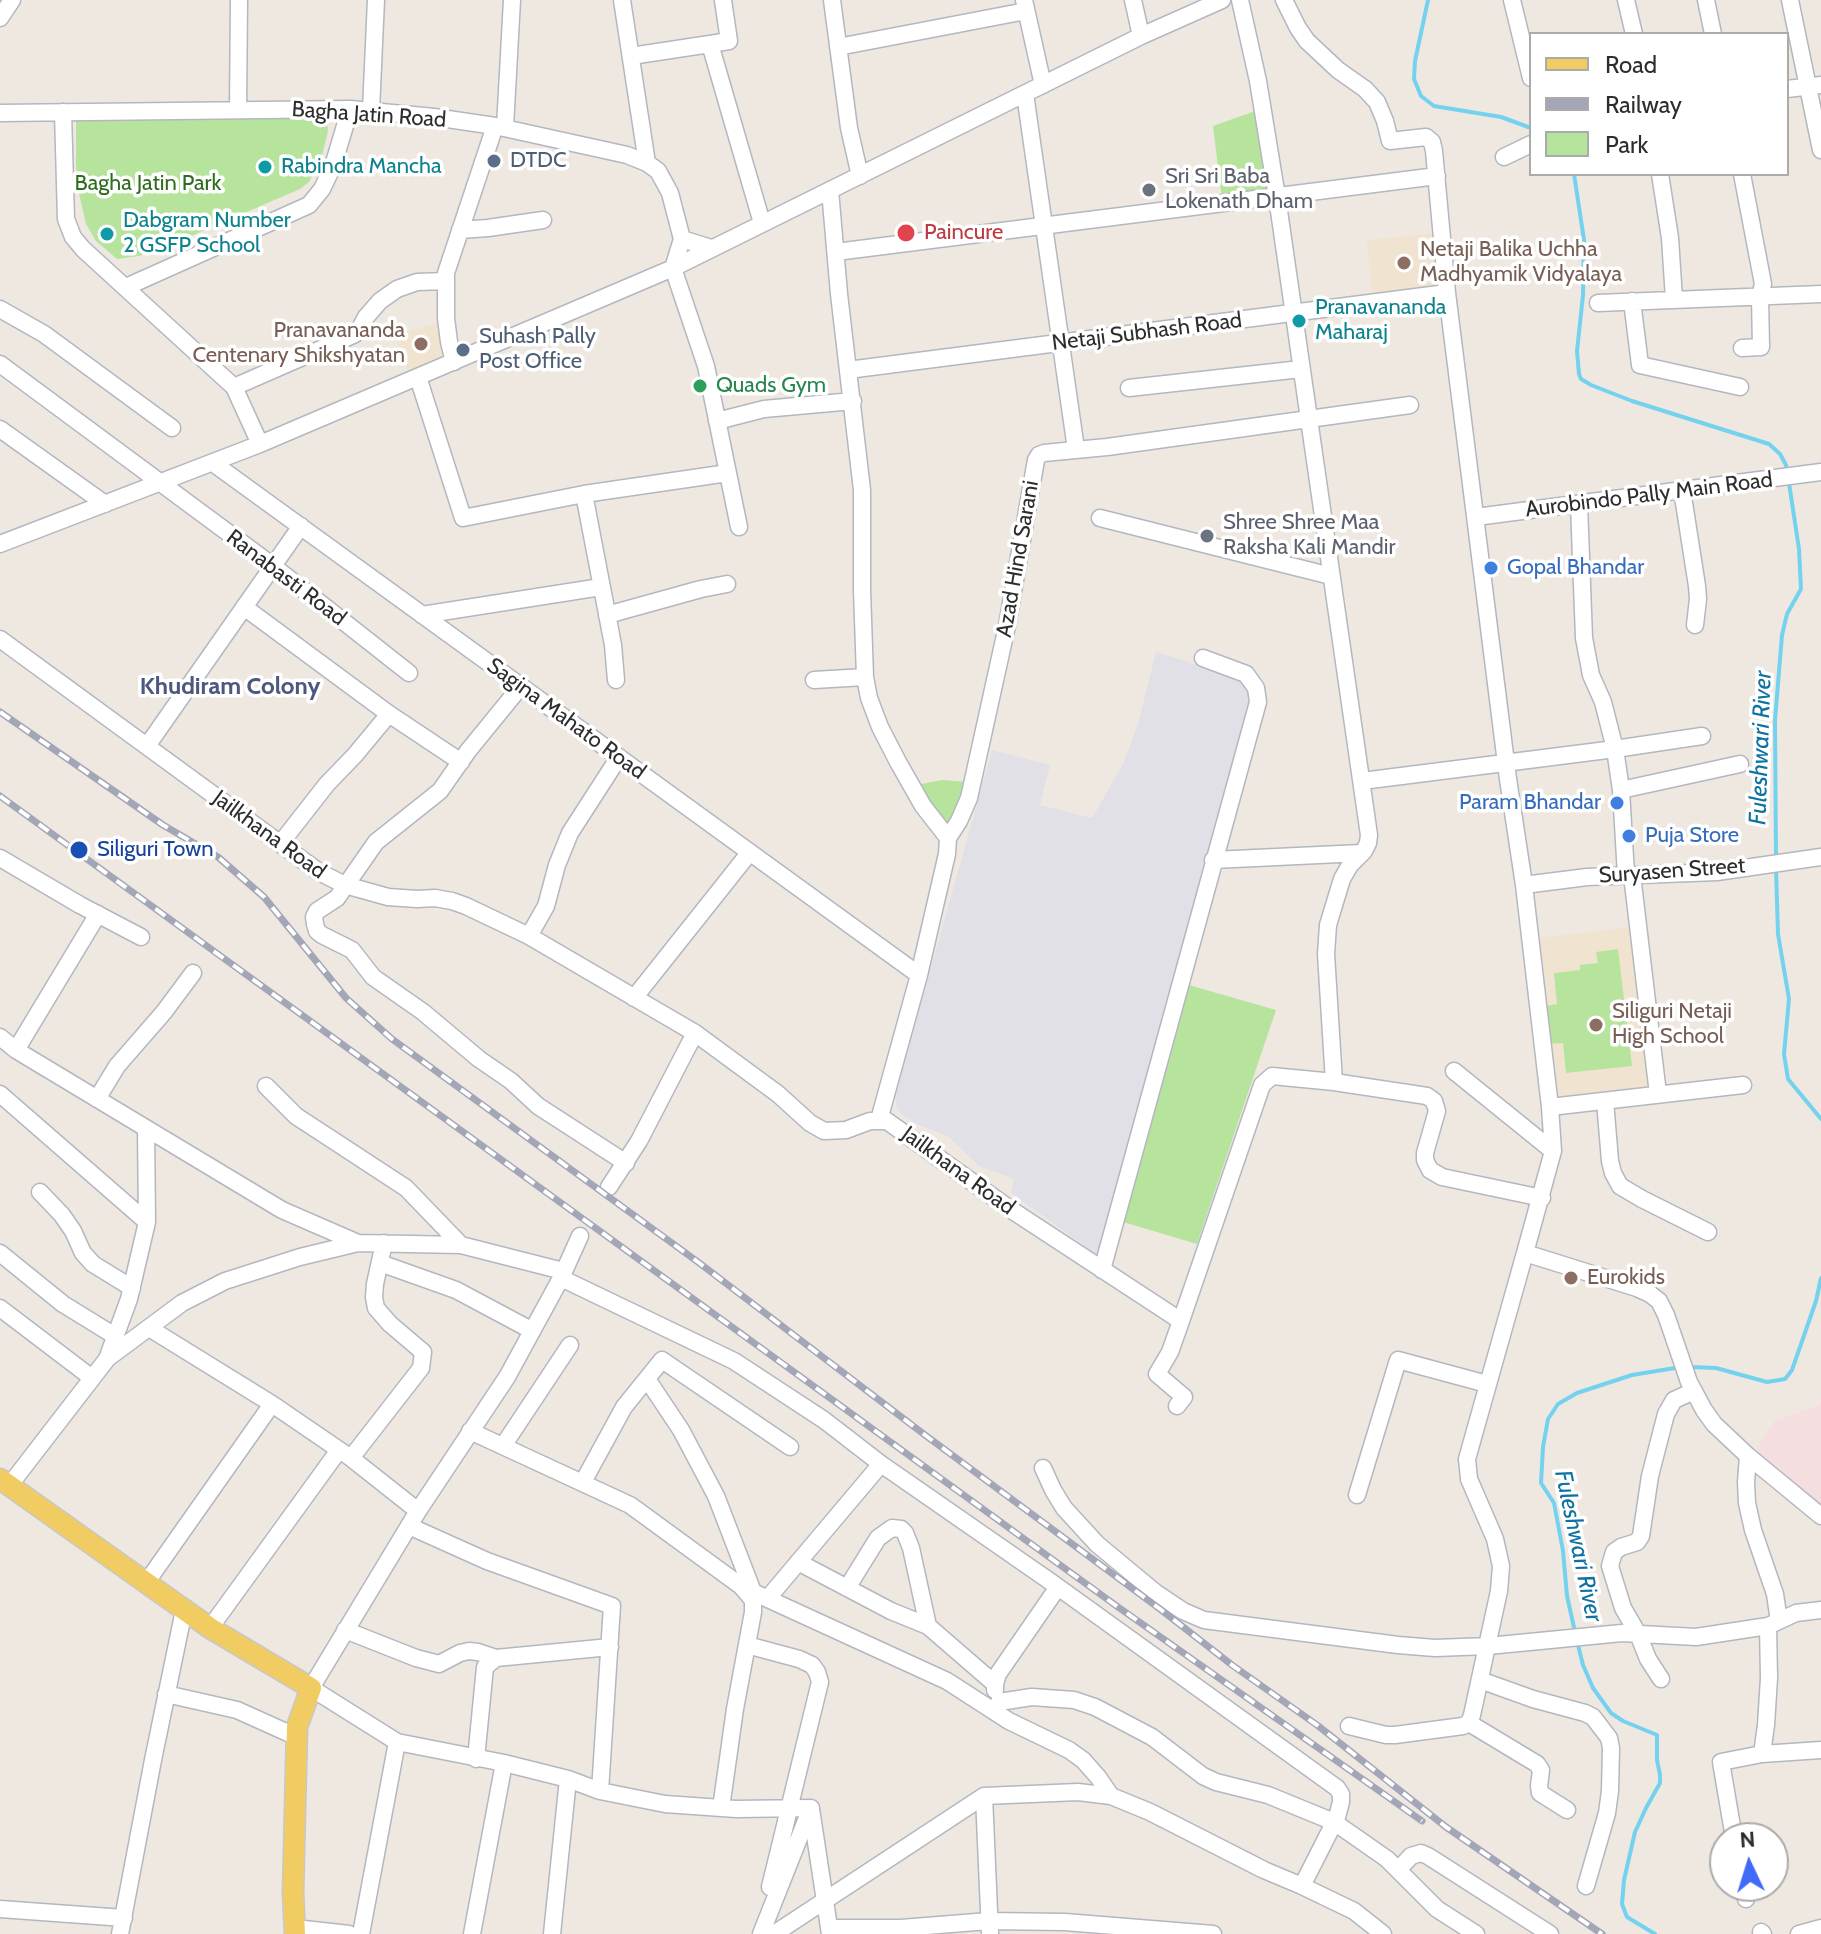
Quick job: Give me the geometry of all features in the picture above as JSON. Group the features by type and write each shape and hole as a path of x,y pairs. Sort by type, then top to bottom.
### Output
{"main road":[{"path":"4,1483 210,1628 311,1688 297,1727 295,1931"}],"street":[{"path":"0,18 12,0"},
{"path":"238,109 239,0"},
{"path":"371,110 376,0"},
{"path":"454,362 447,335 445,281 460,230 500,126 512,0"},
{"path":"622,0 647,163 658,171 670,193 682,239 673,268 706,366 739,527"},
{"path":"631,56 729,41 723,0"},
{"path":"832,0 849,128 860,176"},
{"path":"1133,0 1141,36"},
{"path":"0,544 260,444 673,268 1141,36 1222,0"},
{"path":"1240,0 1258,81 1277,197 1369,835 1368,843 1342,879 1328,925 1326,954 1334,1082"},
{"path":"1284,0 1307,41 1377,102 1390,141 1422,137 1429,139 1434,151 1447,293 1524,885 1553,1151 1468,1451 1466,1467 1495,1539 1500,1579 1469,1723 1395,1735 1349,1726"},
{"path":"1512,0 1529,70"},
{"path":"1626,0 1634,32"},
{"path":"1706,0 1713,32"},
{"path":"1790,0 1814,86 1821,150"},
{"path":"838,47 1025,6 1043,85"},
{"path":"710,44 762,223"},
{"path":"1789,89 1814,86"},
{"path":"1025,94 1076,449"},
{"path":"126,287 309,205 329,176 350,109"},
{"name":"Bagha Jatin Road","path":"0,113 371,110 500,126 627,155 647,163"},
{"path":"63,112 66,219 69,229 83,249 234,387 260,444"},
{"path":"1504,157 1529,145"},
{"path":"836,252 1437,176"},
{"path":"1660,176 1670,238 1674,299"},
{"path":"1742,176 1763,284 1760,297 1761,347 1742,348"},
{"path":"830,190 862,490 865,677 872,710 887,741 923,806 948,838 919,975 879,1120"},
{"path":"460,230 543,220"},
{"path":"682,239 711,248"},
{"path":"234,387 358,332 380,301 397,289 417,282 445,281"},
{"name":"Netaji Subhash Road","path":"848,370 1447,293"},
{"path":"1598,303 1821,294"},
{"path":"1632,301 1640,365 1740,387"},
{"path":"0,309 44,334 172,428"},
{"name":"Ranabasti Road","path":"0,364 273,566 409,673"},
{"path":"1129,388 1301,369"},
{"path":"418,377 463,518 584,494 728,473"},
{"path":"717,421 764,409 853,401"},
{"name":"Azad Hind Sarani","path":"948,838 969,798 980,752 1039,455 1410,405"},
{"path":"0,429 105,504"},
{"name":"Sagina Mahato Road","path":"213,463 919,975"},
{"name":"Aurobindo Pally Main Road","path":"1476,517 1821,472"},
{"path":"1682,490 1697,586 1695,625"},
{"path":"584,494 613,645 616,680"},
{"path":"1579,504 1586,657 1603,702 1615,749 1658,1094"},
{"path":"1100,518 1331,576"},
{"path":"147,746 301,526"},
{"path":"607,615 727,584"},
{"path":"422,615 601,587"},
{"path":"244,607 389,714 461,762"},
{"name":"Jailkhana Road","path":"0,639 319,872 345,885 400,899 452,901 529,936 695,1033 824,1131 846,1130 870,1121 887,1121 1010,1209 1181,1321"},
{"path":"1102,1270 1258,702 1254,682 1246,674 1203,658"},
{"path":"814,680 865,677"},
{"path":"521,686 440,791 376,842 337,898 317,911 314,917 317,931 352,950 373,977 423,1012 538,1106 626,1163"},
{"path":"280,844 327,784 389,714"},
{"path":"1362,781 1702,736"},
{"path":"529,936 546,906 570,833 619,757"},
{"path":"1621,790 1740,764"},
{"path":"634,998 750,852"},
{"path":"1213,860 1361,853"},
{"name":"Suryasen Street","path":"1524,885 1629,875 1717,872 1821,857"},
{"path":"0,858 141,937"},
{"path":"16,1050 98,914"},
{"path":"97,1099 117,1066 193,973"},
{"path":"609,1187 626,1163 695,1033"},
{"path":"0,1037 16,1050 282,1210 358,1243"},
{"path":"1454,1071 1553,1151"},
{"path":"1177,1406 1184,1397 1157,1374 1170,1352 1262,1085 1269,1078 1278,1075 1427,1096 1434,1101 1437,1111 1425,1153 1430,1170 1442,1177 1542,1198"},
{"path":"1550,1107 1743,1085"},
{"path":"266,1086 296,1116 406,1188 461,1245"},
{"path":"0,1094 147,1222"},
{"path":"1605,1101 1610,1161 1620,1186 1708,1232"},
{"path":"107,1359 132,1288 147,1222 146,1129"},
{"path":"40,1192 62,1215 83,1253 93,1264 132,1288"},
{"path":"580,1236 507,1377 418,1511 311,1688 397,1742 504,1763 568,1779 600,1791 665,1804 721,1808 811,1808"},
{"path":"4,1483 107,1359 182,1303 225,1281 300,1257 358,1243 461,1245 562,1275 734,1361 824,1420 881,1464 1337,1788 1341,1802 1334,1822 1302,1886"},
{"path":"210,1628 345,1454 421,1368 423,1352 376,1308 374,1297 384,1243"},
{"path":"0,1253 63,1304 115,1336"},
{"path":"1525,1253 1637,1288 1659,1301 1692,1387 1714,1424 1821,1516"},
{"path":"380,1263 456,1290 531,1330"},
{"path":"0,1308 92,1378"},
{"path":"149,1328 272,1404 345,1454 418,1511"},
{"path":"503,1446 570,1345"},
{"path":"583,1482 624,1407 662,1360 790,1447"},
{"path":"1357,1495 1398,1360 1487,1384"},
{"path":"647,1379 681,1430 716,1496 754,1592 721,1808"},
{"path":"1661,1679 1623,1608 1610,1566 1614,1552 1637,1542 1641,1536 1650,1476 1666,1414 1674,1400 1692,1387"},
{"path":"146,1583 272,1404"},
{"path":"470,1431 630,1505 754,1592 947,1681 1009,1721 1069,1750 1083,1760 1111,1796"},
{"path":"1748,1456 1747,1503 1775,1594 1762,1754"},
{"path":"754,1592 798,1562 881,1464"},
{"path":"1043,1468 1064,1508 1089,1537 1147,1587 1193,1616 1215,1622 1435,1648 1622,1633 1696,1637 1773,1623 1796,1613 1821,1610"},
{"path":"409,1526 487,1561 612,1606 600,1791"},
{"path":"847,1588 878,1538 892,1528 901,1529 911,1548 928,1626"},
{"path":"798,1562 891,1611 928,1626 995,1684"},
{"path":"1009,1721 996,1695 998,1674 1058,1587"},
{"path":"0,1909 122,1930 184,1610"},
{"path":"345,1630 439,1664 469,1651 496,1658 610,1647"},
{"path":"747,1645 812,1665 820,1682 760,1934"},
{"path":"476,1759 485,1667 496,1658"},
{"path":"1480,1680 1593,1717 1609,1738 1610,1791 1607,1813 1586,1886"},
{"path":"166,1694 237,1710 297,1737"},
{"path":"999,1702 1032,1697 1074,1700 1095,1707 1152,1737 1203,1776 1268,1795 1334,1822 1387,1859 1437,1909 1476,1934"},
{"path":"1469,1723 1537,1764 1541,1770 1540,1793 1567,1810"},
{"path":"361,1934 397,1742"},
{"path":"1731,1822 1721,1762 1762,1754 1821,1750"},
{"path":"472,1934 504,1763"},
{"path":"552,1934 568,1779"},
{"path":"774,1934 984,1796 1078,1792 1111,1796 1150,1812 1264,1870 1354,1911 1383,1934"},
{"path":"984,1796 989,1928"},
{"path":"760,1934 811,1808"},
{"path":"811,1808 830,1931 989,1928 1065,1922 1213,1934"},
{"path":"1398,1870 1411,1856 1421,1853 1550,1934"},
{"path":"1799,1934 1821,1928"},
{"path":"295,1931 349,1934"}],"shaded area":[{"name":"Netaji Balika Uchha Madhyamik Vidyalaya","path":"1435,233 1440,286 1372,293 1367,240"},
{"name":"Pranavananda Centenary Shikshyatan","path":"443,321 448,359 409,374 394,335"},
{"path":"1156,652 1243,679 1250,702 1098,1256 1011,1193 1014,1179 979,1166 949,1137 902,1115 897,1109 895,1096 992,750 1050,765 1040,805 1092,818 1123,764 1138,724"},
{"name":"Siliguri Netaji High School","path":"1633,927 1652,1093 1556,1104 1537,938"},
{"path":"1821,1403 1821,1506 1756,1450 1775,1421"}],"green space":[{"path":"1258,110 1270,187 1265,193 1222,199 1213,126"},
{"name":"Bagha Jatin Park","path":"76,119 327,120 328,131 321,160 309,182 300,189 139,256 117,259 96,241 86,224 78,189"},
{"path":"942,780 969,782 947,823 943,823 916,785"},
{"path":"1618,949 1632,1066 1566,1073 1563,1043 1549,1044 1545,1006 1557,1004 1554,973 1580,970 1580,965 1598,963 1596,952"},
{"path":"1189,985 1276,1010 1197,1244 1123,1222"}],"waterway":[{"name":"Fuleshwari River","path":"1428,0 1415,61 1414,79 1421,96 1434,106 1501,117 1529,127"},
{"name":"Fuleshwari River","path":"1574,176 1584,240 1583,295 1577,351 1581,379 1632,401 1769,444 1780,454 1787,474"},
{"name":"Fuleshwari River","path":"1776,860 1775,720 1782,635 1787,614 1801,589 1799,549 1789,483"},
{"name":"Fuleshwari River","path":"1776,869 1778,934 1789,999 1784,1054 1788,1079 1821,1119"},
{"name":"Fuleshwari River","path":"1690,1367 1716,1368 1767,1382 1785,1379 1792,1370 1821,1278"},
{"name":"Fuleshwari River","path":"1575,1632 1554,1503 1541,1483 1548,1419 1558,1404 1577,1393 1632,1375 1681,1367"},
{"name":"Fuleshwari River","path":"1577,1641 1593,1688 1611,1713 1657,1735 1660,1783 1635,1832 1622,1904 1627,1917 1655,1934"}],"railway":[{"path":"0,712 163,825 218,857 264,897 346,998 392,1039 698,1262 1232,1665 1317,1725 1446,1827 1602,1934"},
{"path":"0,796 1118,1607 1422,1821"}],"place":[{"name":"DTDC","path":"494,161"},
{"name":"Rabindra Mancha","path":"265,167"},
{"name":"Sri Sri Baba Lokenath Dham","path":"1149,190"},
{"name":"Paincure","path":"906,233"},
{"name":"Dabgram Number 2 GSFP School","path":"107,234"},
{"name":"Netaji Balika Uchha Madhyamik Vidyalaya","path":"1404,263"},
{"name":"Pranavananda Maharaj","path":"1299,321"},
{"name":"Pranavananda Centenary Shikshyatan","path":"421,344"},
{"name":"Suhash Pally Post Office","path":"463,350"},
{"name":"Quads Gym","path":"700,386"},
{"name":"Shree Shree Maa Raksha Kali Mandir","path":"1207,536"},
{"name":"Gopal Bhandar","path":"1491,568"},
{"name":"Param Bhandar","path":"1617,803"},
{"name":"Puja Store","path":"1629,836"},
{"name":"Siliguri Town","path":"79,850"},
{"name":"Siliguri Netaji High School","path":"1596,1025"},
{"name":"Eurokids","path":"1571,1278"}],"district":[{"name":"Khudiram Colony","path":"230,687"}]}
